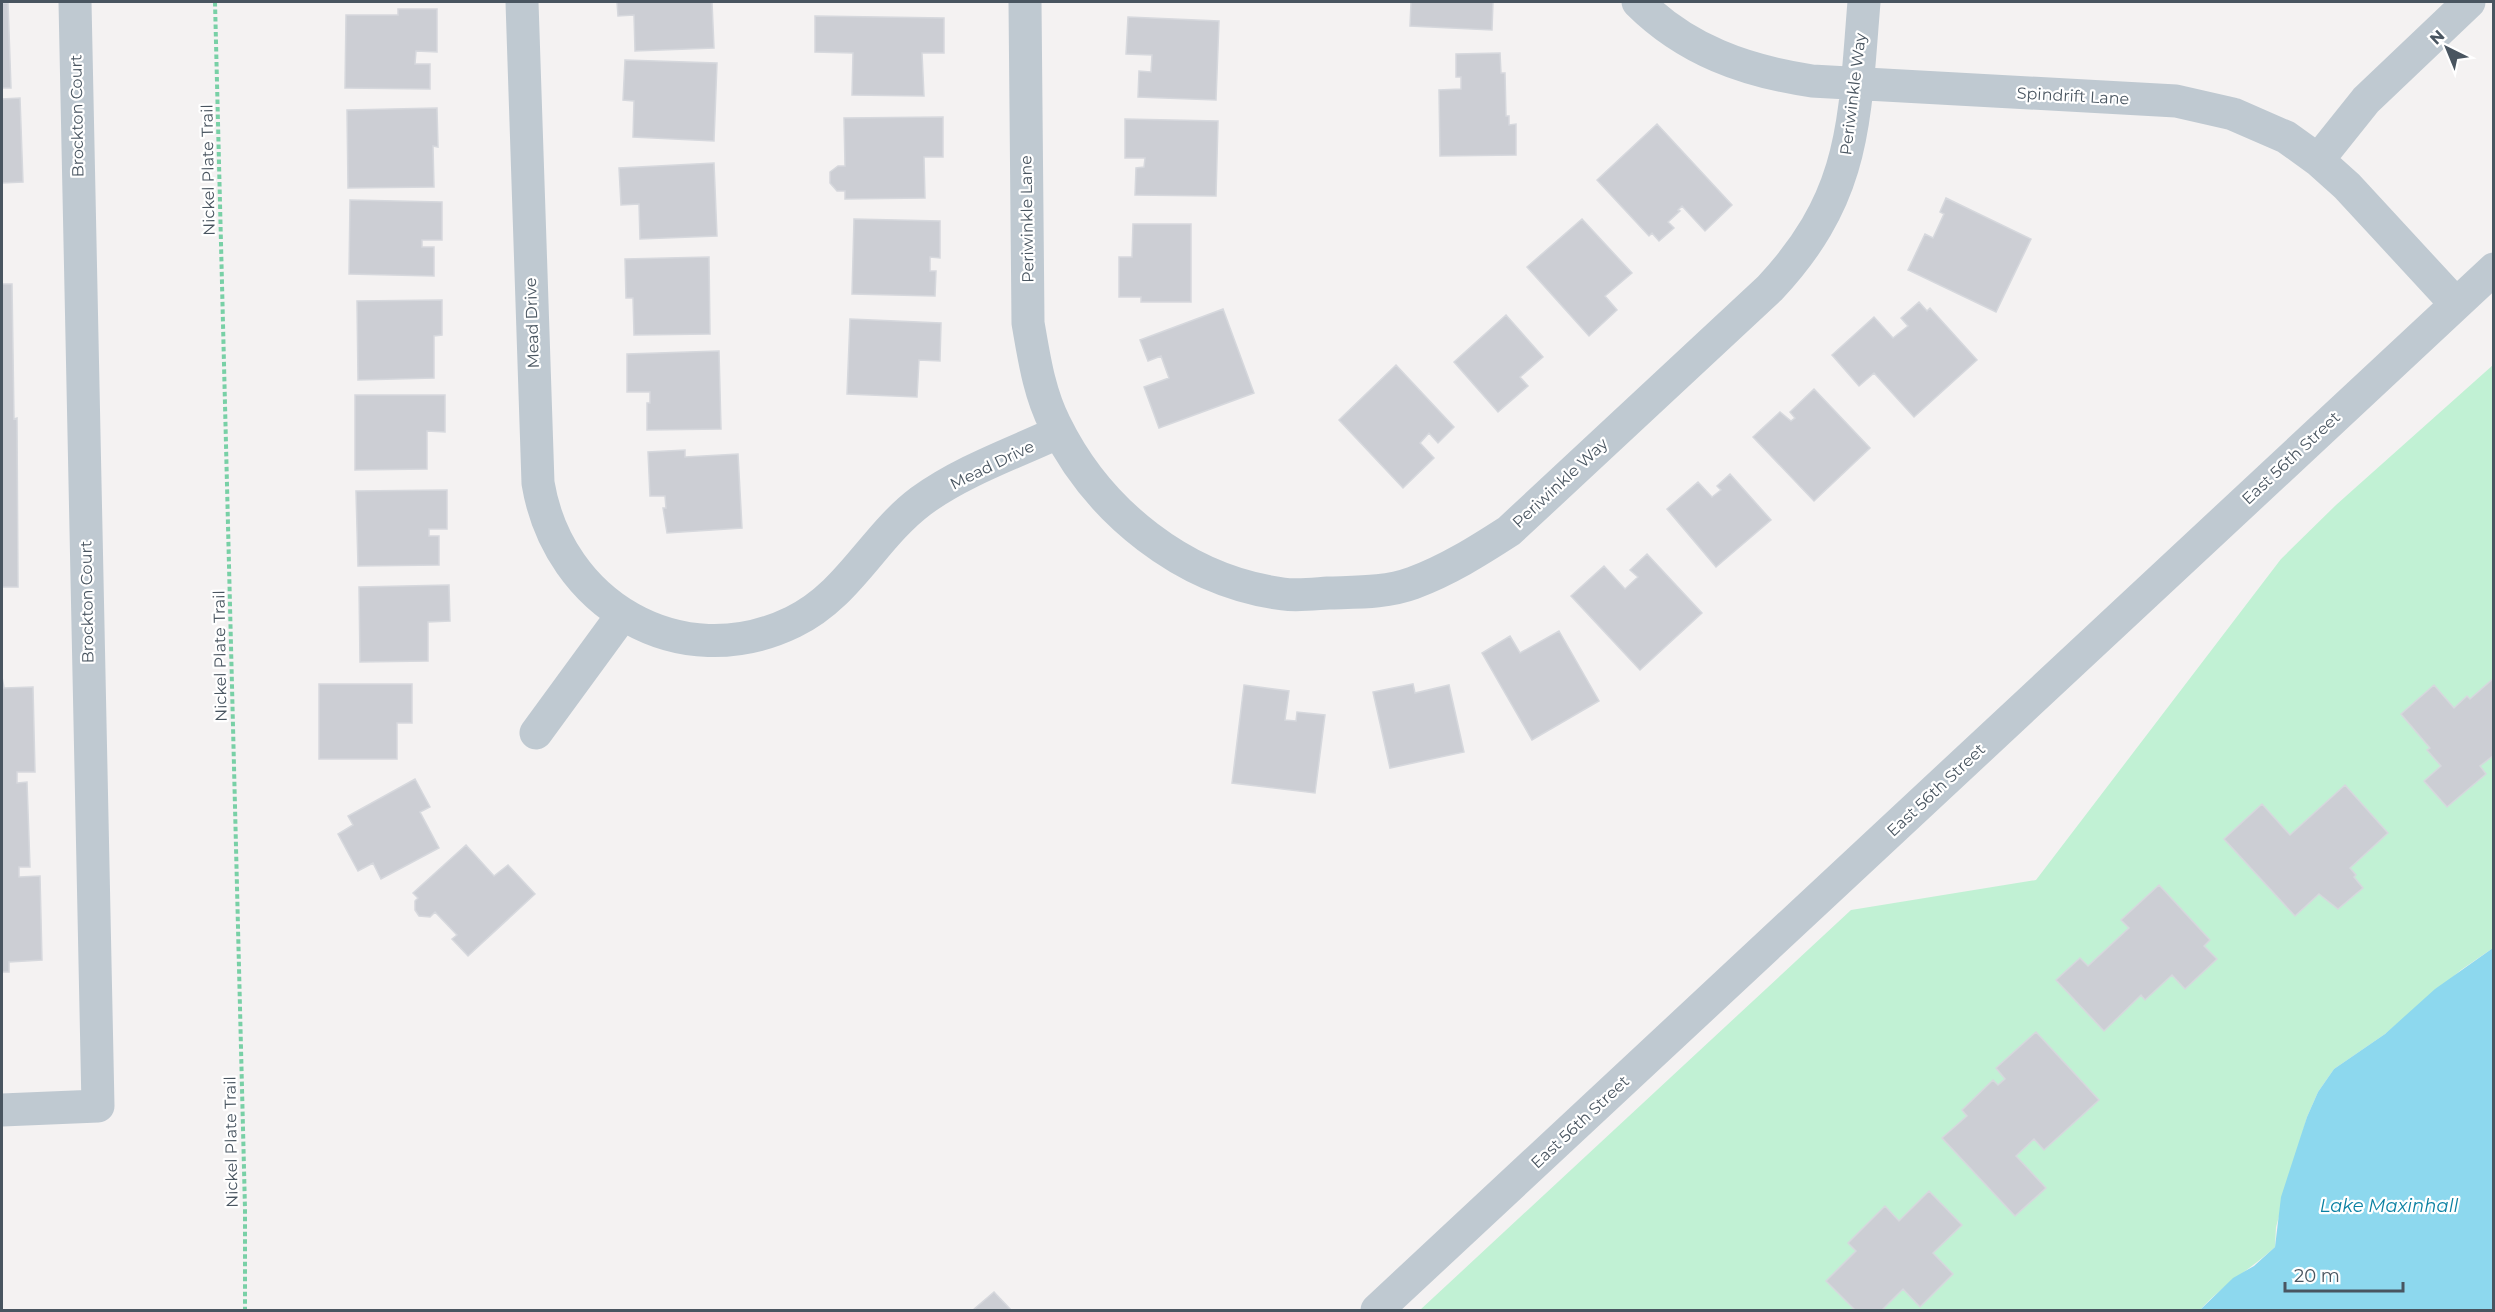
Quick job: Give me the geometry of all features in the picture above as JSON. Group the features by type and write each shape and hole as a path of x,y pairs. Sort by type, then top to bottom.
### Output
{"street":[{"name":"Brockton Court","path":"2,1110 98,1106 75,2"},
{"name":"Mead Drive","path":"522,2 538,483 545,517 565,558 594,593 623,614 654,629 699,639 745,639 763,635 795,621 826,602 852,577 880,540 921,501 970,473 1059,432"},
{"name":"Periwinkle Lane","path":"1025,2 1029,323 1038,375 1059,432"},
{"name":"Spindrift Lane","path":"1638,2 1658,21 1688,42 1722,59 1774,76 1857,84 2186,102 2252,121 2286,137 2318,160 2347,186 2456,304"},
{"name":"Periwinkle Way","path":"1059,432 1095,488 1121,516 1164,549 1214,576 1286,594 1376,591 1412,583 1462,561 1509,531 1770,288 1796,261 1821,221 1840,179 1850,142 1864,2"},
{"path":"2318,160 2366,100 2469,2"},
{"name":"East 56th Street","path":"1377,1311 2493,268"},
{"path":"536,733 623,614"}],"path":[{"name":"Nickel Plate Trail","path":"215,2 245,1209 245,1311"}],"green space":[{"path":"2493,365 2493,948 2461,970 2385,1034 2334,1069 2318,1092 2307,1117 2276,1227 2275,1247 2217,1293 2200,1310 1420,1310 1851,910 2036,880 2281,559 2336,505"}],"water":[{"name":"Lake Maxinhall","path":"2493,948 2493,1310 2200,1310 2233,1278 2254,1266 2275,1247 2281,1197 2307,1117 2318,1092 2334,1069 2385,1034 2435,989"}],"building":[{"path":"617,2 712,2 714,48 635,51 634,15 618,16"},
{"path":"1411,2 1493,2 1492,30 1410,26"},
{"path":"2,3 8,3 11,88 2,88"},
{"path":"398,9 437,9 437,52 416,51 415,64 430,64 430,89 345,88 346,15 398,15"},
{"path":"815,16 944,18 944,53 922,53 924,96 852,95 853,53 815,52"},
{"path":"1128,17 1219,21 1216,100 1138,97 1139,71 1151,72 1152,55 1126,54"},
{"path":"1500,53 1501,73 1505,73 1506,116 1509,116 1509,125 1516,124 1516,155 1440,156 1439,90 1461,89 1461,77 1456,77 1456,54"},
{"path":"625,60 717,63 714,141 633,137 634,101 623,100"},
{"path":"20,98 23,182 2,183 2,99"},
{"path":"437,108 438,147 433,146 434,187 348,188 347,110"},
{"path":"943,117 943,157 924,157 925,198 845,199 845,191 837,191 830,183 830,172 838,166 845,166 844,118"},
{"path":"1125,119 1218,121 1216,196 1135,195 1136,168 1144,167 1145,158 1125,158"},
{"path":"1657,124 1732,205 1705,231 1682,206 1668,222 1674,228 1659,241 1652,233 1649,236 1597,180"},
{"path":"714,163 717,236 640,239 639,204 621,205 619,168"},
{"path":"1946,198 2031,239 1996,312 1908,270 1925,234 1933,238 1944,214 1940,212"},
{"path":"350,200 442,202 442,240 422,240 422,247 434,247 434,276 349,274"},
{"path":"854,219 940,221 940,258 930,257 930,271 936,271 935,296 852,294"},
{"path":"1582,219 1632,273 1605,296 1617,310 1589,336 1527,267"},
{"path":"1133,224 1191,224 1191,302 1141,302 1141,297 1119,297 1119,257 1132,257"},
{"path":"709,257 710,334 634,335 633,298 626,298 625,259"},
{"path":"2,284 12,284 14,419 17,418 18,587 2,587"},
{"path":"442,300 442,335 434,336 434,378 358,380 357,301"},
{"path":"1919,302 1927,311 1930,308 1977,360 1914,417 1874,373 1859,386 1832,355 1874,317 1893,338 1908,326 1901,318"},
{"path":"1223,309 1254,393 1159,428 1144,387 1169,378 1161,356 1148,361 1140,340"},
{"path":"1506,315 1543,357 1520,377 1528,386 1498,412 1454,362"},
{"path":"850,319 941,323 940,361 919,360 917,397 847,394"},
{"path":"719,351 721,429 647,430 647,403 650,403 650,392 627,392 627,354"},
{"path":"1396,365 1454,427 1438,443 1429,433 1420,443 1434,458 1403,488 1339,420"},
{"path":"1814,389 1870,448 1814,501 1753,437 1780,412 1791,421 1795,418 1790,412"},
{"path":"355,395 445,395 445,432 427,431 427,469 355,470"},
{"path":"685,450 685,457 738,454 742,528 667,533 663,508 666,508 665,496 650,496 648,452"},
{"path":"1730,474 1771,520 1716,567 1667,509 1698,482 1712,497 1721,490 1717,486"},
{"path":"447,490 447,529 429,529 429,536 439,536 439,565 358,566 356,491"},
{"path":"1647,554 1702,613 1640,670 1571,596 1604,566 1625,589 1638,577 1630,570"},
{"path":"449,585 450,621 428,622 428,661 360,662 359,587"},
{"path":"1559,631 1599,701 1532,740 1482,653 1510,636 1520,653"},
{"path":"2,677 4,688 33,687 35,772 17,772 17,783 27,782 30,867 19,867 19,877 40,876 42,960 9,962 9,972 2,972"},
{"path":"2494,678 2494,755 2480,766 2486,774 2447,807 2424,781 2441,766 2427,750 2430,748 2401,714 2434,685 2454,708 2467,696 2470,699"},
{"path":"319,684 412,684 412,723 397,723 397,759 319,759"},
{"path":"1413,684 1415,693 1449,685 1464,752 1390,768 1373,692"},
{"path":"1244,685 1289,691 1285,720 1296,721 1297,712 1325,715 1315,793 1232,783"},
{"path":"415,779 430,807 420,812 439,848 381,879 373,863 358,871 338,834 353,825 348,816"},
{"path":"2345,785 2388,833 2350,868 2363,888 2338,909 2319,894 2295,916 2224,839 2262,804 2290,835"},
{"path":"466,845 494,876 508,865 535,894 468,956 452,939 457,935 435,912 430,917 419,916 415,910 415,901 418,898 413,893"},
{"path":"2159,885 2210,940 2204,946 2217,959 2185,989 2172,975 2145,1000 2141,995 2104,1031 2056,980 2080,958 2088,966 2129,928 2121,920"},
{"path":"2036,1032 2099,1100 2044,1150 2034,1139 2016,1156 2046,1188 2015,1216 1942,1138 1967,1116 1962,1110 1993,1080 1998,1085 2005,1079 1996,1068"},
{"path":"1929,1191 1962,1225 1933,1253 1953,1274 1920,1307 1903,1289 1882,1310 1855,1310 1826,1281 1856,1251 1848,1243 1885,1206 1899,1221"},
{"path":"994,1292 1011,1310 973,1310"}]}
